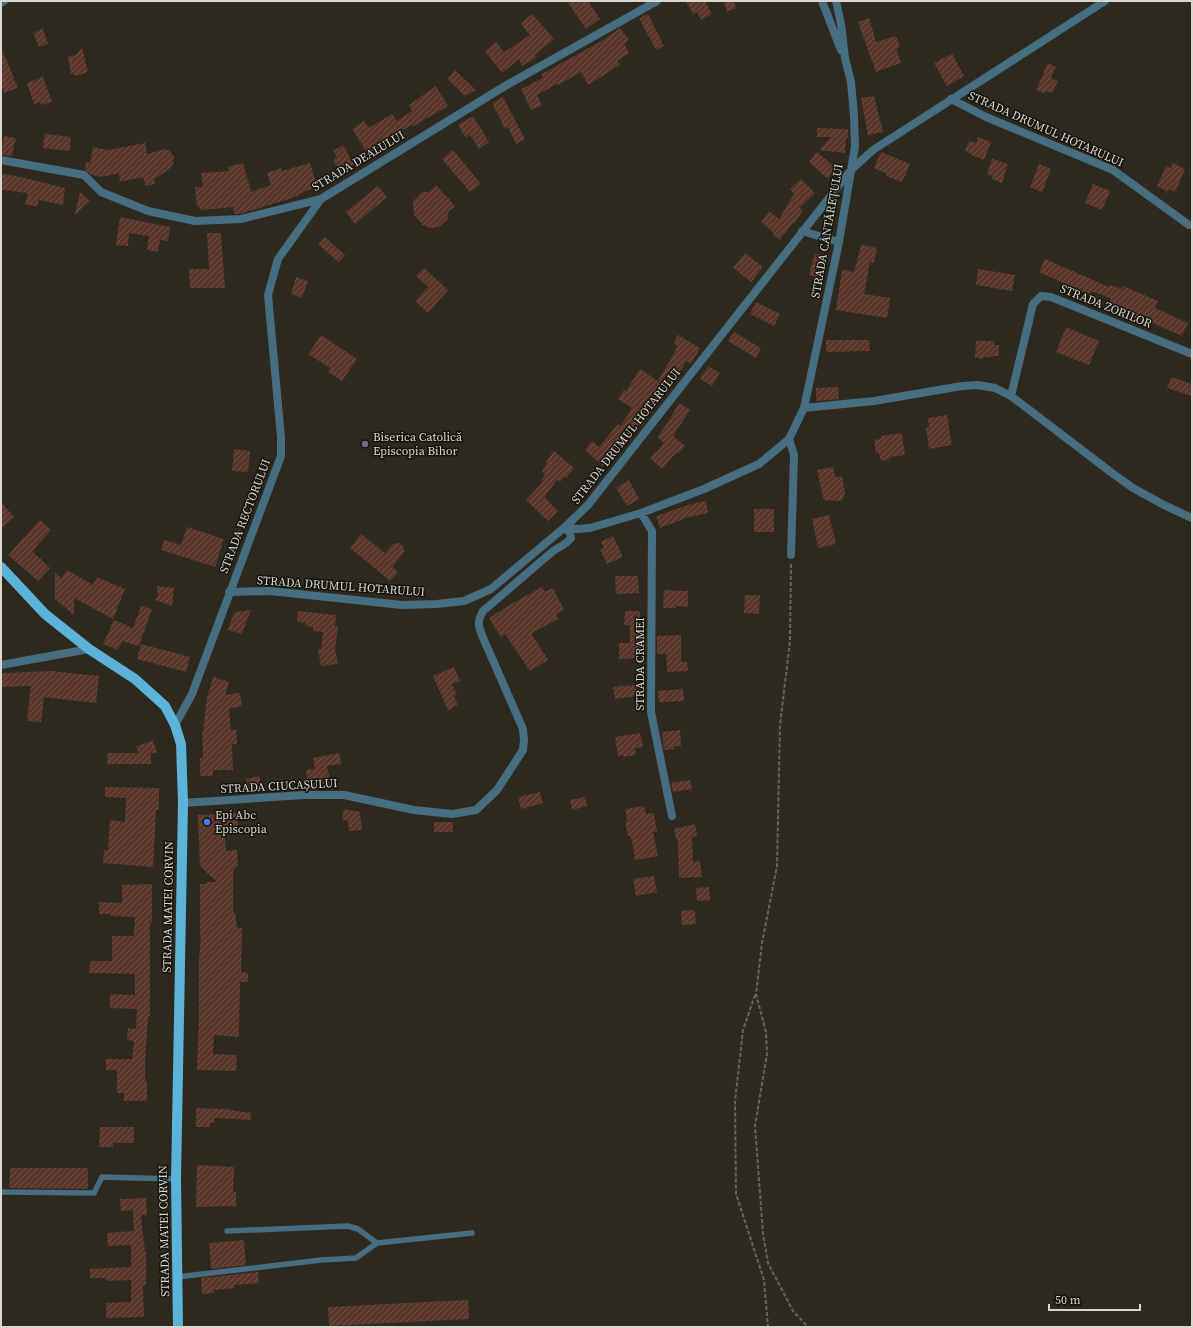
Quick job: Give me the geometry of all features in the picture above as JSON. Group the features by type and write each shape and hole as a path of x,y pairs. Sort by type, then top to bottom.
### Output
{"main road":[{"name":"STRADA MATEI CORVIN","path":"1,567 45,614 89,649 135,678 165,706 175,725 180,744 183,803 176,1179 178,1327"}],"street":[{"path":"1,4 4,1"},
{"name":"STRADA DEALULUI","path":"1,160 84,175 101,192 148,211 196,221 241,219 321,199 505,86 657,1"},
{"name":"STRADA CÂNTĂREȚULUI","path":"822,1 845,58"},
{"name":"STRADA CÂNTĂREȚULUI","path":"565,527 577,530 590,528 641,513 704,489 759,464 789,439 804,408 839,242 855,148 851,82 845,58 841,24 836,1"},
{"name":"STRADA DRUMUL HOTARULUI","path":"229,592 270,591 402,605 437,604 464,601 492,589 565,527 588,505 851,170 873,150 1105,1"},
{"name":"STRADA DRUMUL HOTARULUI","path":"951,99 986,117 1113,170 1189,225"},
{"name":"STRADA RECTORULUI","path":"175,725 192,694 281,456 281,437 268,295 278,259 321,199"},
{"path":"802,231 839,242"},
{"name":"STRADA ZORILOR","path":"1011,396 1033,304 1041,296 1051,297 1192,354"},
{"path":"804,408 874,401 970,385 995,388 1011,396 1133,488 1192,518"},
{"path":"789,439 794,455 790,555"},
{"name":"STRADA CRAMEI","path":"641,513 652,531 651,712 672,816"},
{"name":"STRADA CIUCAȘULUI","path":"183,803 344,795 414,810 452,814 476,810 497,790 523,750 524,740 523,729 484,640 479,627 479,619 483,611 556,548 568,543 571,538 570,532 565,527"},
{"path":"1,665 89,649"}],"lane":[{"path":"1,1192 94,1193 101,1177 176,1179"},
{"path":"227,1231 348,1226 358,1229 377,1242"},
{"path":"177,1277 320,1260 356,1258 377,1242 472,1233"}],"path":[{"path":"768,1327 764,1280 736,1194 735,1101 743,1030 756,994 762,943 777,866 780,725 790,641 790,555"},
{"path":"756,994 766,1032 767,1054 755,1126 763,1234 768,1262 793,1311 808,1327"}],"building":[{"path":"567,1 588,1 600,19 586,29"},
{"path":"686,1 705,1 712,14 701,20 697,12 693,14"},
{"path":"724,1 734,1 736,8 727,12"},
{"path":"532,14 554,39 535,55 537,57 522,66 519,59 502,73 485,51 496,42 504,52 530,35 521,24"},
{"path":"648,14 664,46 656,50 639,18"},
{"path":"869,18 876,42 896,36 900,47 896,49 901,63 876,72 858,22"},
{"path":"620,28 629,40 624,44 629,53 617,61 620,65 588,85 581,72 558,85 557,84 537,95 542,105 531,110 521,89 543,78 542,74 603,40"},
{"path":"43,29 48,44 39,47 33,33"},
{"path":"1,47 18,88 4,93 1,85"},
{"path":"82,48 88,72 77,76 71,73 68,57 76,55"},
{"path":"952,54 964,76 947,86 934,63"},
{"path":"1048,63 1056,67 1051,78 1058,81 1052,93 1046,91 1045,93 1036,90"},
{"path":"455,70 476,90 465,96 447,78"},
{"path":"43,77 52,102 41,105 40,102 34,104 27,83"},
{"path":"436,86 448,106 412,127 411,125 380,144 381,145 368,154 352,129 364,121 369,128 392,114 397,121 412,111 409,105"},
{"path":"874,96 883,132 868,135 861,98"},
{"path":"503,97 525,139 516,144 508,127 505,129 492,103"},
{"path":"473,116 489,142 479,149 470,135 466,138 458,125"},
{"path":"817,128 848,129 845,153 819,150 831,137 817,137"},
{"path":"45,134 71,137 70,151 43,148"},
{"path":"4,136 16,138 12,156 1,155"},
{"path":"978,137 991,142 984,160 965,151 969,141 976,143"},
{"path":"145,143 147,154 164,149 170,151 174,157 173,165 167,171 154,179 155,184 146,186 143,177 120,182 119,173 101,177 92,175 85,170 86,162 90,163 93,147 108,150"},
{"path":"343,145 354,164 340,172 333,160 337,157 333,151"},
{"path":"453,150 481,184 470,192 442,159"},
{"path":"817,152 837,169 828,179 809,162"},
{"path":"881,152 910,164 902,182 886,176 887,174 874,168"},
{"path":"992,159 1008,164 1002,183 992,179 993,176 987,174"},
{"path":"243,163 251,192 271,185 267,173 281,168 282,171 310,163 317,186 292,198 240,214 234,214 233,207 200,210 199,206 197,206 195,187 203,187 201,173 229,171 228,167"},
{"path":"1173,163 1185,169 1175,192 1169,189 1168,192 1157,186 1166,166 1171,168"},
{"path":"1039,164 1051,169 1042,192 1030,187"},
{"path":"1,174 17,176 65,188 63,205 39,200 37,207 25,204 28,193 1,190"},
{"path":"801,179 815,193 799,208 803,210 794,224 793,223 780,240 761,222 769,211 779,219 794,194 790,189"},
{"path":"1093,184 1110,191 1102,210 1085,203"},
{"path":"436,185 455,206 448,212 448,219 439,227 430,228 423,225 414,215 413,201 422,192 429,192"},
{"path":"378,186 387,197 355,224 346,212"},
{"path":"80,192 90,201 75,215"},
{"path":"120,217 170,227 168,241 160,240 158,252 147,250 149,236 129,233 128,246 116,245"},
{"path":"207,233 221,233 225,288 190,288 189,269 209,269"},
{"path":"325,237 345,255 338,262 318,244"},
{"path":"861,245 877,248 874,263 870,262 864,294 890,298 887,318 836,310 842,270 854,272"},
{"path":"745,253 763,267 751,282 733,268"},
{"path":"815,253 825,256 819,278 809,275"},
{"path":"1045,259 1109,287 1110,285 1122,289 1123,286 1158,301 1155,308 1188,323 1182,336 1141,318 1140,320 1111,309 1109,304 1111,298 1091,291 1090,295 1039,272"},
{"path":"424,268 448,290 428,313 415,301 428,287 416,276"},
{"path":"978,269 1015,275 1012,291 976,285"},
{"path":"296,277 308,281 302,298 291,294"},
{"path":"756,302 780,314 774,326 750,314"},
{"path":"1066,327 1099,341 1089,365 1056,352"},
{"path":"734,332 761,348 756,358 728,341"},
{"path":"321,335 357,359 342,381 328,372 330,368 308,354"},
{"path":"678,335 700,348 691,364 686,361 672,385 669,383 642,426 640,425 624,445 621,443 603,466 585,450 592,441 599,447 618,424 621,426 632,408 618,399 624,390 626,391 640,369 658,381 678,346 673,343"},
{"path":"826,340 869,340 870,351 826,352"},
{"path":"976,341 994,341 994,345 999,345 999,356 985,357 982,359 975,357"},
{"path":"708,366 720,373 712,386 700,379"},
{"path":"1171,377 1192,384 1192,396 1167,388"},
{"path":"838,387 839,399 816,401 816,388"},
{"path":"679,403 690,410 673,436 685,446 678,454 676,453 662,469 650,458 664,443 657,437 672,417"},
{"path":"947,415 952,445 929,449 926,428 929,428 928,418"},
{"path":"902,433 905,455 890,457 890,459 881,461 879,453 876,453 874,440 881,439 881,436"},
{"path":"234,449 250,451 248,472 232,471"},
{"path":"554,451 574,468 566,478 564,477 560,482 557,480 544,497 558,511 548,521 526,500 544,481 541,480 545,475 542,471 547,463 546,462"},
{"path":"833,467 835,477 842,476 845,493 843,499 840,501 824,500 817,470"},
{"path":"629,480 639,499 627,506 616,488"},
{"path":"706,501 708,513 689,517 660,528 656,516 688,505"},
{"path":"1,502 14,517 1,529"},
{"path":"754,509 774,509 774,532 754,532"},
{"path":"829,515 836,544 818,548 812,519"},
{"path":"40,520 51,530 32,551 50,568 38,581 8,555"},
{"path":"187,527 224,539 215,567 161,550 164,540 181,545"},
{"path":"361,534 385,553 393,544 399,543 402,545 404,552 392,567 398,572 390,581 350,548"},
{"path":"613,536 623,557 607,564 600,550 604,548 601,542"},
{"path":"67,570 93,585 97,577 125,589 113,619 74,598 74,615 55,599 55,572 61,578"},
{"path":"615,576 638,576 639,593 616,594"},
{"path":"157,586 174,588 172,606 155,600 158,596"},
{"path":"542,587 545,592 553,588 564,610 556,614 558,619 532,633 548,660 530,671 505,634 501,637 489,618"},
{"path":"664,590 688,591 688,607 676,606 676,608 663,608"},
{"path":"745,595 760,595 759,614 744,613"},
{"path":"141,606 152,609 139,646 122,641 118,650 103,644 114,620 133,628"},
{"path":"251,610 242,634 228,630 234,612"},
{"path":"298,611 336,615 335,626 338,627 335,649 338,664 321,666 318,649 321,649 323,632 313,631 313,627 305,626 306,623 297,622"},
{"path":"625,611 640,611 639,636 646,636 646,654 639,654 639,658 619,659 619,643 630,643 630,625 624,625"},
{"path":"681,635 681,662 687,662 688,671 667,672 666,654 657,654 657,636"},
{"path":"141,644 190,657 186,672 137,659"},
{"path":"454,667 460,681 452,684 457,695 454,696 458,705 448,710 433,676"},
{"path":"51,671 99,676 96,703 44,697 41,722 27,721 31,686 1,687 1,675 4,673"},
{"path":"213,677 229,682 225,695 240,693 242,706 229,709 231,730 236,730 237,744 232,744 233,770 213,770 213,776 200,776 200,758 203,758 202,732 207,698"},
{"path":"635,685 637,696 615,699 613,687"},
{"path":"683,689 684,701 659,702 658,691"},
{"path":"680,730 681,746 674,746 674,749 664,750 662,732"},
{"path":"640,733 643,747 635,748 636,755 624,757 623,755 618,756 615,737"},
{"path":"153,741 157,753 151,753 151,764 107,764 108,753 138,753 136,746"},
{"path":"339,753 341,764 327,766 331,785 308,788 306,770 315,769 313,758"},
{"path":"259,776 263,792 248,793 246,779"},
{"path":"690,780 692,789 673,792 671,783"},
{"path":"105,787 159,788 159,810 156,810 153,867 103,863 104,850 108,850 110,820 125,822 126,798 105,797"},
{"path":"540,792 543,803 521,809 518,797"},
{"path":"585,797 587,806 572,810 570,800"},
{"path":"644,806 646,814 654,813 657,832 653,832 658,856 635,860 631,836 628,836 625,821 627,821 625,809"},
{"path":"344,809 360,812 362,830 349,831 348,821 342,820"},
{"path":"237,813 238,826 224,827 226,851 237,850 238,865 233,870 233,913 235,913 237,928 242,928 241,972 248,973 248,982 240,982 239,1037 214,1035 213,1054 237,1055 236,1071 197,1070 199,958 201,937 200,884 206,884 206,882 217,882 200,866 198,815"},
{"path":"434,822 453,822 453,832 434,832"},
{"path":"695,824 697,836 692,837 693,862 700,861 702,877 679,878 678,839 676,839 674,829"},
{"path":"654,876 657,892 636,896 633,879"},
{"path":"152,884 152,923 150,922 150,1016 148,1016 145,1059 147,1101 124,1101 124,1093 117,1093 117,1070 106,1070 106,1059 132,1059 134,1041 127,1040 128,1028 136,1029 137,1009 110,1008 110,994 135,995 135,974 89,973 90,961 112,961 112,936 134,936 135,917 99,914 99,902 122,903 122,885"},
{"path":"709,887 710,900 697,901 696,888"},
{"path":"695,910 696,924 682,925 681,911"},
{"path":"196,1108 224,1109 251,1113 250,1120 214,1118 215,1123 210,1123 210,1127 196,1127"},
{"path":"100,1127 134,1127 134,1143 113,1143 113,1147 99,1147"},
{"path":"197,1165 234,1167 233,1192 236,1192 236,1206 196,1207"},
{"path":"10,1168 88,1168 88,1189 9,1188"},
{"path":"146,1198 147,1215 141,1215 146,1252 146,1285 143,1285 144,1317 106,1318 106,1303 131,1302 131,1280 107,1281 106,1278 90,1278 90,1269 131,1267 131,1245 108,1246 107,1233 134,1231 133,1210 121,1211 120,1199"},
{"path":"244,1240 246,1265 211,1269 209,1243"},
{"path":"258,1272 259,1283 234,1285 235,1288 214,1290 214,1293 202,1294 201,1278"},
{"path":"468,1300 469,1319 329,1326 328,1307"}],"place":[{"name":"Biserica Catolică Episcopia Bihor","path":"365,444"},
{"name":"Epi Abc Episcopia","path":"207,822"}]}
